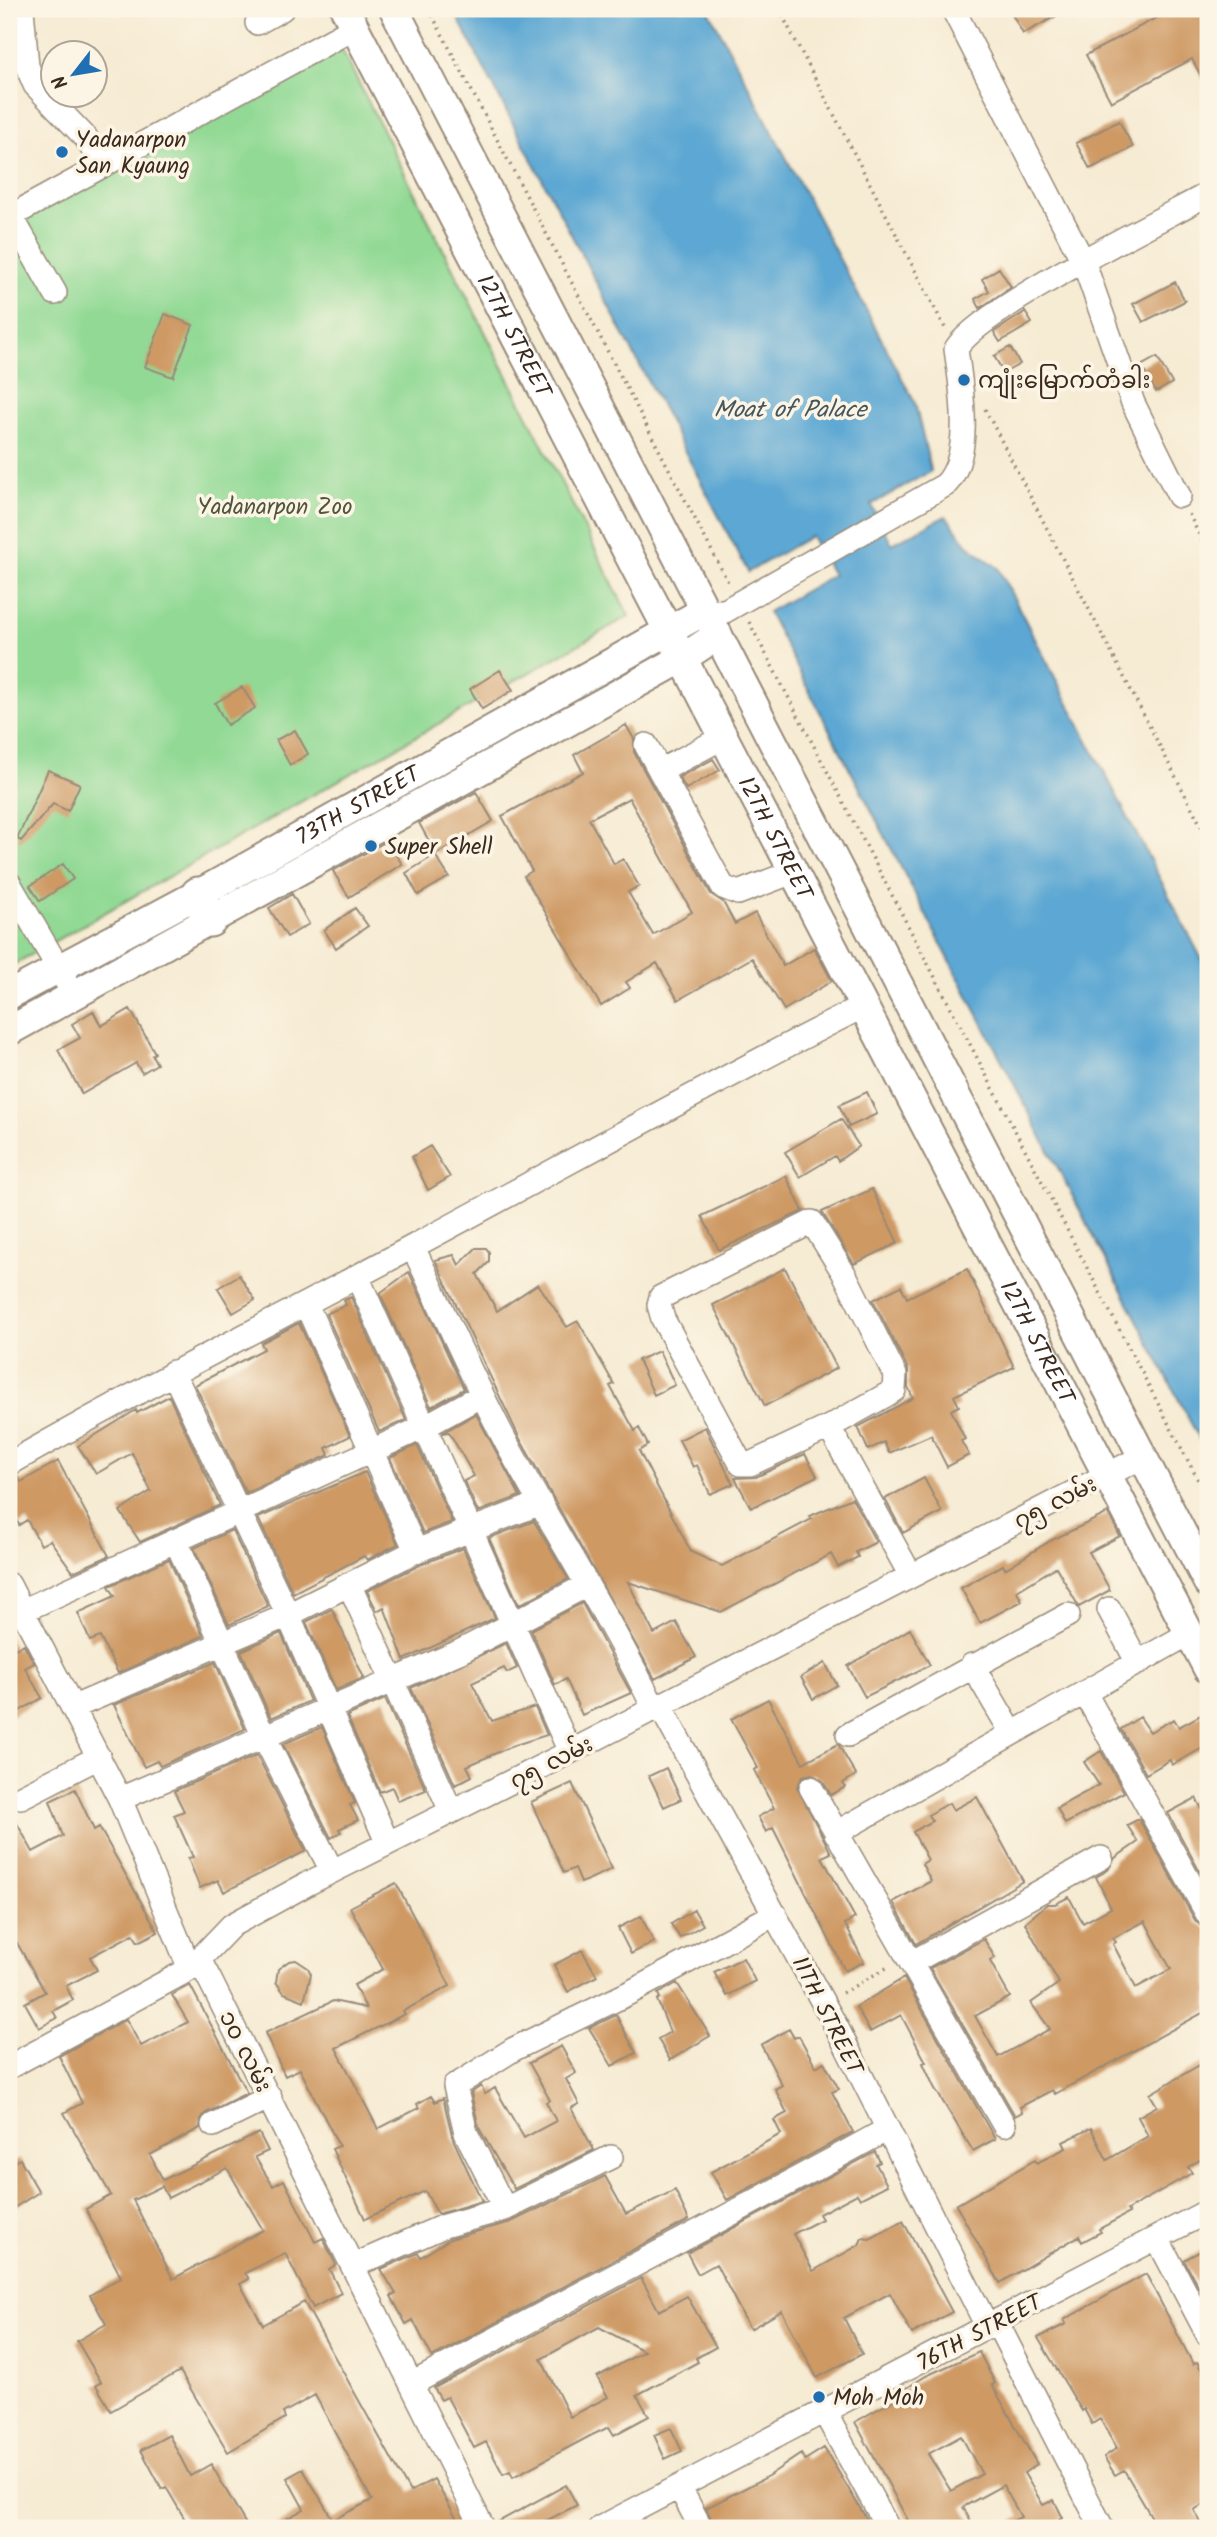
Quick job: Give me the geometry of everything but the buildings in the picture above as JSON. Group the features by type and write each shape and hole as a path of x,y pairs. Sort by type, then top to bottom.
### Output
{"main road":[{"name":"12TH STREET","path":"394,9 728,611 1142,1457 1208,1583"},
{"name":"12TH STREET","path":"349,18 1208,1669"},
{"name":"73TH STREET","path":"9,1031 74,995 204,907 668,632 728,611"},
{"name":"73TH STREET","path":"9,995 58,967 204,907 683,658 728,611"}],"street":[{"path":"22,9 27,66 35,85 86,138 103,166"},
{"path":"257,23 282,9"},
{"path":"953,9 1084,263 1133,403 1179,496"},
{"path":"55,293 10,217 103,166 349,18"},
{"path":"728,611 945,485 955,472 961,445 963,400 956,349 978,326 1208,194"},
{"path":"660,771 724,737"},
{"path":"646,745 712,869 730,893 746,891 793,872"},
{"path":"11,893 74,995"},
{"path":"9,1464 173,1372 413,1247 710,1084 862,1007"},
{"path":"812,1222 817,1225 895,1375 894,1390 829,1427 750,1464 741,1464 663,1319 659,1305 661,1297 804,1223 812,1222"},
{"name":"11TH STREET","path":"413,1247 482,1395 824,2003 886,2130 1102,2528"},
{"path":"357,1276 570,1752"},
{"path":"306,1304 416,1551"},
{"path":"173,1372 288,1615 387,1842"},
{"path":"22,1611 424,1427 482,1395"},
{"path":"829,1427 911,1576"},
{"name":"၇၅ လမ်း","path":"9,2067 190,1969 232,1925 332,1871 570,1752 1142,1457"},
{"path":"74,1707 288,1615 416,1551 541,1503"},
{"path":"176,1541 264,1737 332,1871"},
{"path":"349,1584 452,1811"},
{"path":"121,1799 514,1625 587,1585"},
{"path":"9,1586 121,1799 190,1969"},
{"path":"1109,1609 1138,1664"},
{"path":"848,1735 1068,1615"},
{"path":"836,1833 1189,1633"},
{"path":"972,1665 1012,1733"},
{"path":"1085,1693 1208,1915"},
{"path":"21,1797 99,1757"},
{"path":"811,1788 1004,2125"},
{"path":"909,1960 1101,1858"},
{"path":"505,2209 466,2133 455,2087 514,2049 631,1992 775,1914"},
{"name":"၁၀ လမ်း","path":"190,1969 203,1967 483,2528"},
{"path":"212,2126 270,2097"},
{"path":"412,2384 581,2292 709,2228 886,2130"},
{"path":"353,2266 431,2231 505,2209 611,2157"},
{"name":"76TH STREET","path":"600,2528 1208,2211"},
{"path":"1157,2238 1208,2335"},
{"path":"825,2413 888,2528"},
{"path":"680,2488 701,2528"}],"path":[{"path":"429,9 728,611 1208,1499"},
{"path":"779,9 956,349"},
{"path":"980,399 1208,839"},
{"path":"1179,496 1208,553"},
{"path":"824,2003 909,1960"}],"green space":[{"name":"Yadanarpon Zoo","path":"341,48 629,616 9,967 9,221"}],"water":[{"name":"Moat of Palace","path":"453,9 708,9 915,403 931,471 871,505 892,544 946,516 968,545 998,568 1208,971 1208,1456 768,612 833,575 811,536 748,572"}],"place":[{"name":"Yadanarpon San Kyaung","path":"62,152"},
{"name":"ကျုံးမြောက်တံခါး","path":"964,380"},
{"name":"Super Shell","path":"371,846"},
{"name":"Moh Moh","path":"819,2397"}]}
